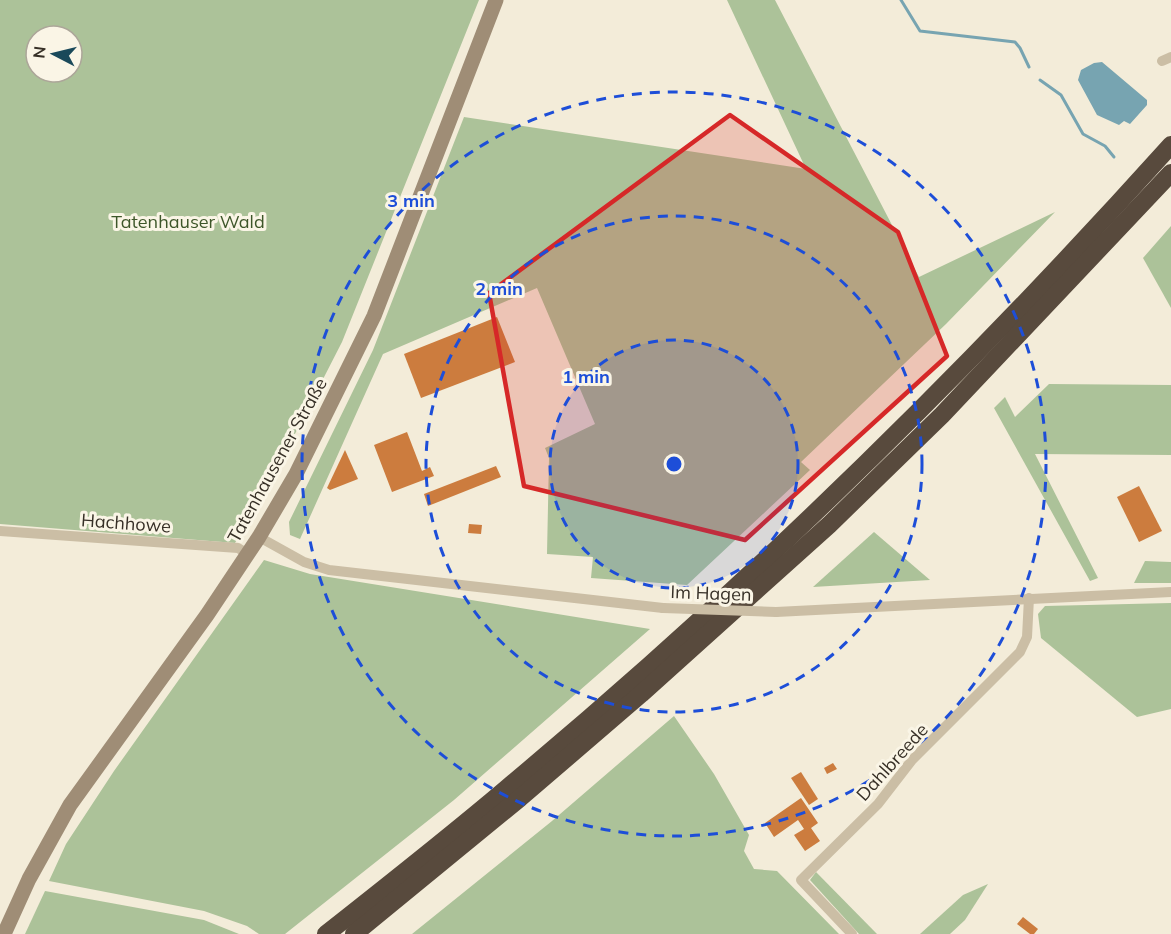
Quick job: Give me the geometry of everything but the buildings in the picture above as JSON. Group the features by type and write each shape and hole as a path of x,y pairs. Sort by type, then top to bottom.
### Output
{"highway":[{"path":"326,934 525,772 629,682 818,509 1046,281 1171,145"},
{"path":"354,934 520,798 641,694 829,525 942,415 1171,173"}],"street":[{"name":"Tatenhausener Straße","path":"4,934 29,879 70,805 248,554 296,474 374,316 496,0"},
{"name":"Hachhowe","path":"0,531 238,548 248,554"},
{"name":"Im Hagen","path":"259,537 304,562 329,570 663,608 776,612 1171,592"},
{"name":"Dahlbreede","path":"852,934 801,880 878,804 912,760 1020,652 1027,637 1029,598"}],"highlighted area":[{"path":"730,115 898,232 947,356 745,540 524,486 489,293"}],"green space":[{"name":"Tatenhauser Wald","path":"0,0 479,0 342,342 278,467 235,543 0,524"},
{"path":"727,0 775,0 919,277 1055,212 946,324 801,462 810,470 687,585 591,578 593,557 547,554 549,458 545,448 595,424 537,288 383,354 300,539 290,535 289,522 373,350 464,117 806,169"},
{"path":"1171,226 1171,308 1143,258"},
{"path":"1049,384 1171,385 1171,455 1035,454 1098,578 1090,581 994,408 1005,397 1015,417"},
{"path":"874,532 930,580 813,587"},
{"path":"264,560 310,574 650,629 454,800 285,934 259,934 247,926 204,911 49,881 66,844 114,771"},
{"path":"1145,561 1171,562 1171,583 1134,583"},
{"path":"1171,603 1171,709 1137,717 1041,638 1038,614 1045,606"},
{"path":"674,716 714,774 749,835 744,851 754,869 777,871 839,934 412,934 552,821"},
{"path":"816,872 877,934 859,934 810,880"},
{"path":"988,884 965,920 950,934 920,934 963,895"},
{"path":"45,891 204,920 239,934 25,934"}],"water":[{"path":"1102,62 1147,100 1147,105 1130,124 1124,121 1119,125 1097,115 1078,80 1081,70 1094,63"}],"waterway":[{"path":"901,0 920,31 1015,42 1029,67"},
{"path":"1040,80 1061,95 1083,134 1105,146 1114,157"}]}
